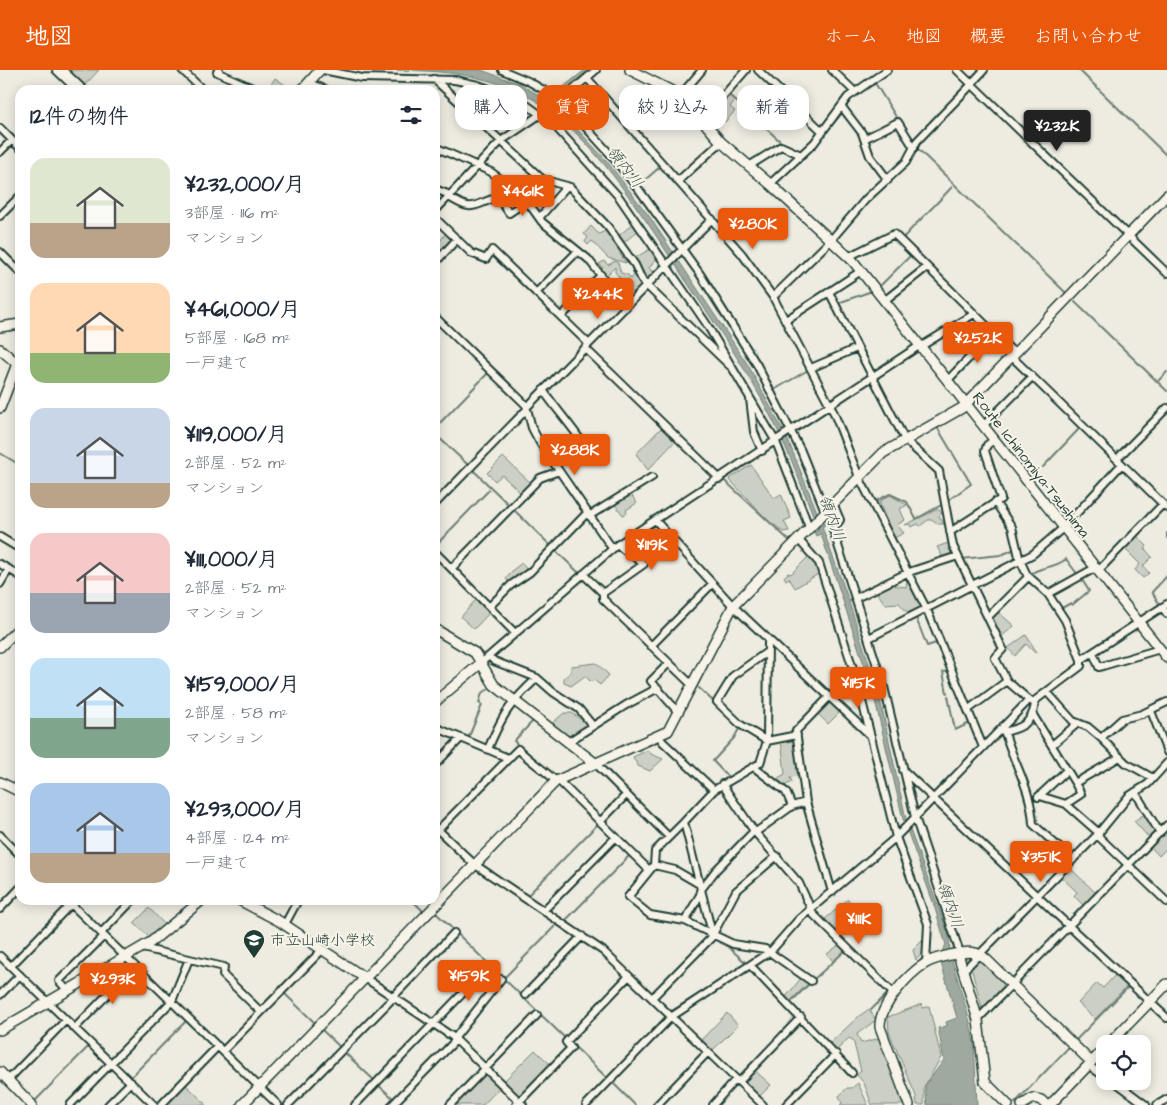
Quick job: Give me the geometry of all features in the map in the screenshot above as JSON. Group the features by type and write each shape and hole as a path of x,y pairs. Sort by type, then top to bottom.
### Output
{"street":[{"path":"56,70 72,85"},
{"path":"63,70 79,85"},
{"path":"182,70 197,85"},
{"path":"219,70 217,72 246,85"},
{"path":"308,85 321,70 362,78 434,79 478,84 520,100 537,110"},
{"path":"502,70 537,86"},
{"path":"579,85 596,70"},
{"name":"Route Ichinomiya-Tsushima","path":"630,70 659,85"},
{"path":"689,85 702,70"},
{"path":"727,92 746,70"},
{"path":"758,70 823,132"},
{"path":"832,70 855,92"},
{"path":"770,184 823,132 855,92 887,70"},
{"path":"957,70 1167,273"},
{"path":"773,297 831,240 866,199 906,162 914,148 984,70"},
{"path":"587,78 712,218 742,254 773,297 830,405 859,478 927,610 983,746"},
{"path":"434,79 542,179 567,186 608,227 646,286 736,372"},
{"path":"234,85 237,80"},
{"path":"310,83 315,85"},
{"path":"842,107 862,133 872,160 888,180"},
{"path":"440,206 501,142 537,117"},
{"path":"864,139 898,122 914,148"},
{"path":"0,128 15,143"},
{"path":"559,130 605,180 667,265 750,394 777,441 810,527"},
{"path":"588,130 611,155 706,283 709,291 756,365 790,432 824,512"},
{"name":"Route Ichinomiya-Tsushima","path":"711,130 831,240 861,271 1167,658"},
{"path":"0,152 12,140"},
{"path":"678,182 722,142"},
{"path":"749,166 781,146 801,155"},
{"path":"440,149 479,166 504,181 527,201 539,218 588,259 626,307"},
{"path":"498,198 509,213 527,201 542,179"},
{"path":"498,198 504,181"},
{"path":"539,218 567,186"},
{"path":"440,192 463,206 472,207 498,198"},
{"path":"440,900 557,780 668,731 733,606 883,452 962,408 1167,195"},
{"path":"0,216 15,201"},
{"path":"440,499 543,390 712,218"},
{"path":"440,223 471,253 486,258 492,250 561,317 587,346 720,479"},
{"path":"848,257 894,234 993,333 1032,376 1165,506 1096,570 1048,594"},
{"path":"440,258 457,239"},
{"path":"536,293 578,251"},
{"path":"0,252 15,265"},
{"path":"884,300 927,267"},
{"path":"786,320 861,271"},
{"path":"561,317 601,275"},
{"path":"828,292 905,440 939,471 950,532 958,556 1003,648 994,658 1007,681 1031,701 1033,715 1066,766 1066,771 1081,794 1066,804"},
{"path":"440,698 614,547 830,405 974,314"},
{"path":"440,322 527,408 532,428 550,459 588,514 614,547 644,564 603,592"},
{"path":"0,327 15,325"},
{"path":"948,381 993,333"},
{"path":"811,368 857,348"},
{"path":"0,349 15,362"},
{"path":"0,408 15,374"},
{"path":"983,426 1032,376"},
{"path":"543,390 562,418 569,423 582,442 571,450 550,459"},
{"path":"750,394 754,432 762,451"},
{"path":"869,638 973,586 1020,561 1044,545 1063,528 1167,408"},
{"path":"950,532 1000,499 986,451 987,445 994,440"},
{"path":"452,568 540,478 559,471"},
{"path":"490,606 511,585 530,572 588,514 652,477"},
{"path":"586,1105 671,1017 769,952 810,909 898,835 983,746 1004,729 1031,701 1047,692 1081,666 1081,660 1065,620 1048,594 1028,577 1020,561 1012,527 995,502"},
{"path":"833,503 840,520 833,530 884,687 914,818 978,1019 985,1082 1008,1105"},
{"path":"655,520 733,606 872,737"},
{"path":"0,537 15,546"},
{"path":"798,538 819,563 858,681 898,835 928,924 926,963"},
{"path":"856,598 909,572 958,556"},
{"path":"440,557 515,633"},
{"path":"0,564 15,573"},
{"path":"0,584 9,569"},
{"path":"583,574 603,592 603,599 692,685"},
{"path":"988,617 1028,577"},
{"path":"651,646 712,584"},
{"path":"1081,660 1165,605 1167,614"},
{"path":"0,647 15,632"},
{"path":"440,632 472,651 492,683 595,763 669,837"},
{"path":"768,639 766,652 767,741 760,763 755,768 722,784 714,790 655,851 652,868 628,897 650,915 685,921 733,944 765,949 811,980"},
{"path":"1093,653 1099,666 1160,649"},
{"path":"766,652 733,676 717,702 741,724 767,741 797,734"},
{"path":"489,656 494,661 537,678 553,692 578,709 593,726"},
{"path":"669,663 651,680 678,712"},
{"path":"488,749 502,716 514,700 537,678"},
{"path":"969,709 1007,681"},
{"path":"568,742 658,688"},
{"path":"1047,692 1066,716 1088,727 1130,765 1153,778"},
{"path":"829,697 796,731 806,802 832,892"},
{"path":"1101,738 1122,719 1150,711 1167,702"},
{"path":"1150,711 1167,752"},
{"path":"1004,729 1022,728 1033,715"},
{"path":"1052,744 1078,723"},
{"path":"440,729 508,758"},
{"path":"1004,729 1009,751 1032,803 1033,824 1073,860"},
{"path":"659,735 662,741 714,790"},
{"path":"440,760 460,738"},
{"path":"440,825 518,749 534,765 541,767 557,780 616,837 652,868 682,873 700,889"},
{"path":"1075,783 1120,757"},
{"path":"963,972 1098,834 1129,796 1153,778 1167,763"},
{"path":"755,768 786,792 792,806"},
{"path":"903,770 934,797 1167,1018"},
{"path":"1032,803 1066,771"},
{"path":"0,782 15,790"},
{"path":"722,784 755,832 798,883 810,909 894,994"},
{"path":"1135,792 1160,832"},
{"path":"600,822 626,795"},
{"path":"1040,796 1066,804 1167,902"},
{"path":"685,921 700,889 716,870 755,832 792,806 806,802"},
{"path":"684,822 712,933"},
{"path":"978,1019 1167,825"},
{"path":"440,831 474,864 603,950 762,1105"},
{"path":"544,910 616,837"},
{"path":"1,838 15,851"},
{"path":"652,998 711,938 736,891 777,856"},
{"path":"0,909 15,893"},
{"path":"11,966 67,905"},
{"path":"75,905 103,935 278,1105"},
{"path":"68,991 59,981 129,905"},
{"path":"0,1030 142,948 160,936 196,905"},
{"path":"249,905 285,924 455,1039 519,1104 571,1048 566,1042 629,976"},
{"path":"285,924 295,905"},
{"path":"242,1105 435,905"},
{"path":"288,1105 454,934"},
{"path":"525,995 582,936"},
{"path":"142,948 224,967 223,975 262,1012"},
{"path":"223,1052 322,949"},
{"path":"909,1105 880,1027 883,1008 894,994 926,963 956,954 974,952 980,954 1096,1070"},
{"path":"0,956 154,1105"},
{"path":"70,1105 172,1001 189,959"},
{"path":"750,965 852,1073"},
{"path":"75,1028 135,966"},
{"path":"355,1105 488,967"},
{"path":"0,994 20,975"},
{"path":"392,1105 455,1039 501,980"},
{"path":"1118,1035 1167,984"},
{"path":"450,1105 537,1015"},
{"path":"713,1105 801,1017"},
{"path":"8,1080 66,1020"},
{"path":"161,1105 218,1046"},
{"path":"657,1105 708,1052"},
{"path":"786,1105 836,1054"},
{"path":"1050,1105 1096,1058"},
{"path":"0,1072 32,1105"},
{"path":"108,1105 131,1082"},
{"path":"1126,1090 1146,1105"},
{"path":"1022,1105 1033,1098 1041,1100 1046,1105"},
{"path":"1160,1105 1167,1099"}],"shaded area":[{"path":"66,70 99,70 85,85 81,85"},
{"path":"396,70 481,70 522,85 502,85 465,75 431,71"},
{"path":"585,70 590,70 571,85 566,85"},
{"path":"275,78 286,85 270,85"},
{"path":"527,88 537,94 537,102 527,96"},
{"path":"727,94 735,100 730,107 735,111 727,120"},
{"path":"573,130 578,130 606,160 649,216 748,365 787,438 822,524 824,523 825,525 822,527 849,601 852,600 849,602 879,695 906,819 949,936 950,953 970,1022 974,1043 977,1105 927,1105 925,1085 944,1060 938,1028 947,1026 946,1022 957,1018 939,956 946,945 933,902 903,819 873,692 821,534 816,536 814,532 819,530 803,488 762,400 730,347 635,205 596,154"},
{"path":"634,223 639,230 622,244 617,237"},
{"path":"591,226 599,234 607,230 623,252 620,254 626,263 608,258 592,241 588,245 585,242 588,237 584,234"},
{"path":"446,233 454,242 444,251 440,248 440,241"},
{"path":"652,248 658,257 649,268 654,273 644,281 633,259"},
{"path":"604,261 608,265 615,261 618,263 621,273 628,275 631,279 634,275 631,267 633,266 641,287 634,295 615,272 615,267 605,277 600,271 603,268 599,264"},
{"path":"664,425 677,439 648,470 636,454"},
{"path":"503,457 532,484 522,494 502,475 495,481 487,473"},
{"path":"751,465 774,498 781,494 791,518 784,521 789,531 783,532 775,525 773,526 729,479"},
{"path":"630,493 637,503 626,510 627,513 623,515 613,502"},
{"path":"890,495 907,505 900,509 905,520 897,525 904,533 894,538 879,502"},
{"path":"938,509 942,513 939,516 944,524 928,520 920,526 918,524 911,527 909,524 905,525"},
{"path":"1135,534 1147,546 1145,549 1152,557 1143,566 1149,573 1143,578 1135,570 1140,564 1123,547"},
{"path":"948,543 953,553 943,558 937,547"},
{"path":"811,554 820,573 795,588 789,578 786,580 784,577 788,573 791,574"},
{"path":"522,563 528,572 511,584 506,579"},
{"path":"907,578 922,608 914,613 912,611 907,612 899,603 885,604 878,594 879,591 892,585 906,587"},
{"path":"478,597 492,610 474,629 461,617"},
{"path":"997,611 1014,626 1000,638 990,618"},
{"path":"1026,635 1036,651 1035,653 1026,644 1015,656 1008,648"},
{"path":"596,663 609,675 600,685 594,680 591,682 585,676 571,686 564,683 564,678 571,672 571,666"},
{"path":"830,701 841,711 828,724 818,714"},
{"path":"564,713 572,713 590,726 570,739 550,725"},
{"path":"794,736 801,776 790,777 792,782 782,787 775,782 785,774 781,739"},
{"path":"648,750 651,754 663,759 650,771 638,766 633,757"},
{"path":"1146,813 1157,831 1150,839 1134,821"},
{"path":"1167,829 1167,848 1159,856 1150,846"},
{"path":"1069,867 1097,894 1085,907 1074,896 1077,892 1060,876"},
{"path":"848,899 858,913 837,934 823,921"},
{"path":"149,908 167,927 150,938 134,923"},
{"path":"925,938 925,951 916,960 913,950"},
{"path":"839,945 845,950 833,961 827,954"},
{"path":"980,958 1009,986 983,1012 971,967"},
{"path":"1117,973 1129,984 1095,1019 1078,1003 1097,983 1103,988"},
{"path":"802,977 810,982 789,1002 785,998"},
{"path":"922,1004 923,1008 929,1006 941,1057 924,1087 924,1105 917,1105 916,1096 889,1032 888,1017"},
{"path":"869,1009 876,1020 857,1034 861,1043 880,1038 906,1105 872,1105 864,1083 857,1075 861,1071 853,1040 849,1038 835,1052 829,1044"},
{"path":"727,1013 738,1025 712,1051 701,1040"},
{"path":"535,1050 552,1066 521,1098 502,1083"},
{"path":"753,1069 771,1085 759,1097 742,1080"},
{"path":"485,1072 500,1087 483,1105 452,1105"},
{"path":"184,1083 205,1105 169,1105 165,1102"},
{"path":"858,1083 868,1105 840,1105 842,1103 839,1096 847,1088 852,1088"}],"waterway":[{"path":"1079,70 1167,156"},
{"path":"873,85 875,83 898,120"},
{"path":"728,94 780,141"},
{"path":"845,108 852,98"},
{"path":"825,133 842,113"},
{"path":"917,148 1066,293"},
{"path":"684,183 704,163"},
{"name":"領内川","path":"638,186 661,166"},
{"path":"687,186 705,207"},
{"path":"934,206 952,187"},
{"path":"1133,237 1167,202"},
{"path":"916,224 933,207"},
{"path":"708,210 717,222"},
{"path":"902,239 915,225"},
{"path":"1084,288 1130,240"},
{"path":"739,246 748,258"},
{"path":"878,288 909,257"},
{"path":"838,303 872,291"},
{"path":"1075,302 1167,391"},
{"path":"974,318 990,334"},
{"path":"855,335 873,371"},
{"path":"993,337 1007,351"},
{"path":"772,388 774,390 808,370"},
{"path":"1159,380 1167,372"},
{"path":"440,423 488,373"},
{"path":"878,381 903,429"},
{"path":"937,427 971,484 947,501"},
{"path":"1043,467 1078,430"},
{"path":"440,439 467,464"},
{"path":"0,453 15,462"},
{"path":"472,469 510,506"},
{"path":"724,480 791,542"},
{"path":"440,541 489,490"},
{"path":"876,501 890,494 907,502 916,519 943,504"},
{"path":"513,509 551,546"},
{"path":"1167,533 1167,538"},
{"path":"961,559 1001,555 1015,549"},
{"path":"555,550 579,573"},
{"path":"738,608 788,556"},
{"path":"1029,573 1031,574 1066,559 1078,575"},
{"path":"1160,605 1152,592 1167,576"},
{"path":"1060,609 1071,603 1072,605 1089,591 1081,578"},
{"path":"860,601 861,607"},
{"path":"916,618 927,646 936,643 940,653"},
{"path":"1144,623 1150,619"},
{"path":"696,688 716,648"},
{"path":"477,650 486,655"},
{"path":"941,656 948,671 943,672 947,693"},
{"path":"468,739 482,705 479,703 482,693 491,688"},
{"path":"699,688 715,703"},
{"path":"664,738 671,735 693,692"},
{"path":"501,696 509,702"},
{"path":"948,696 955,730 970,723"},
{"path":"1010,715 1024,699"},
{"path":"513,706 533,721 514,741 518,745"},
{"path":"729,778 713,761 734,738 740,727"},
{"path":"1003,735 1013,764"},
{"path":"600,766 659,741"},
{"path":"576,777 595,769"},
{"path":"0,777 15,784"},
{"path":"561,787 566,792"},
{"path":"527,896 596,826"},
{"name":"領内川","path":"928,848 962,947"},
{"path":"564,922 629,856"},
{"path":"811,904 823,895"},
{"path":"417,905 424,912"},
{"path":"435,912 566,1039"},
{"path":"504,978 558,923"},
{"path":"724,943 746,963"},
{"path":"813,980 845,951"},
{"path":"913,967 923,958"},
{"path":"670,1012 743,966"},
{"path":"790,1003 810,983"},
{"path":"1075,1041 1129,986"},
{"path":"871,1010 888,993"},
{"path":"260,1008 274,994"},
{"path":"285,994 316,1024"},
{"path":"131,1077 187,1020"},
{"path":"321,1029 342,1049"},
{"path":"573,1045 607,1078"},
{"path":"36,1100 89,1046"},
{"path":"1015,1103 1070,1046"},
{"path":"343,1051 376,1082"},
{"path":"613,1083 635,1105"},
{"path":"377,1084 394,1099"},
{"path":"591,1105 610,1085"}],"place":[{"name":"市立山崎小学校","path":"254,959"}]}
